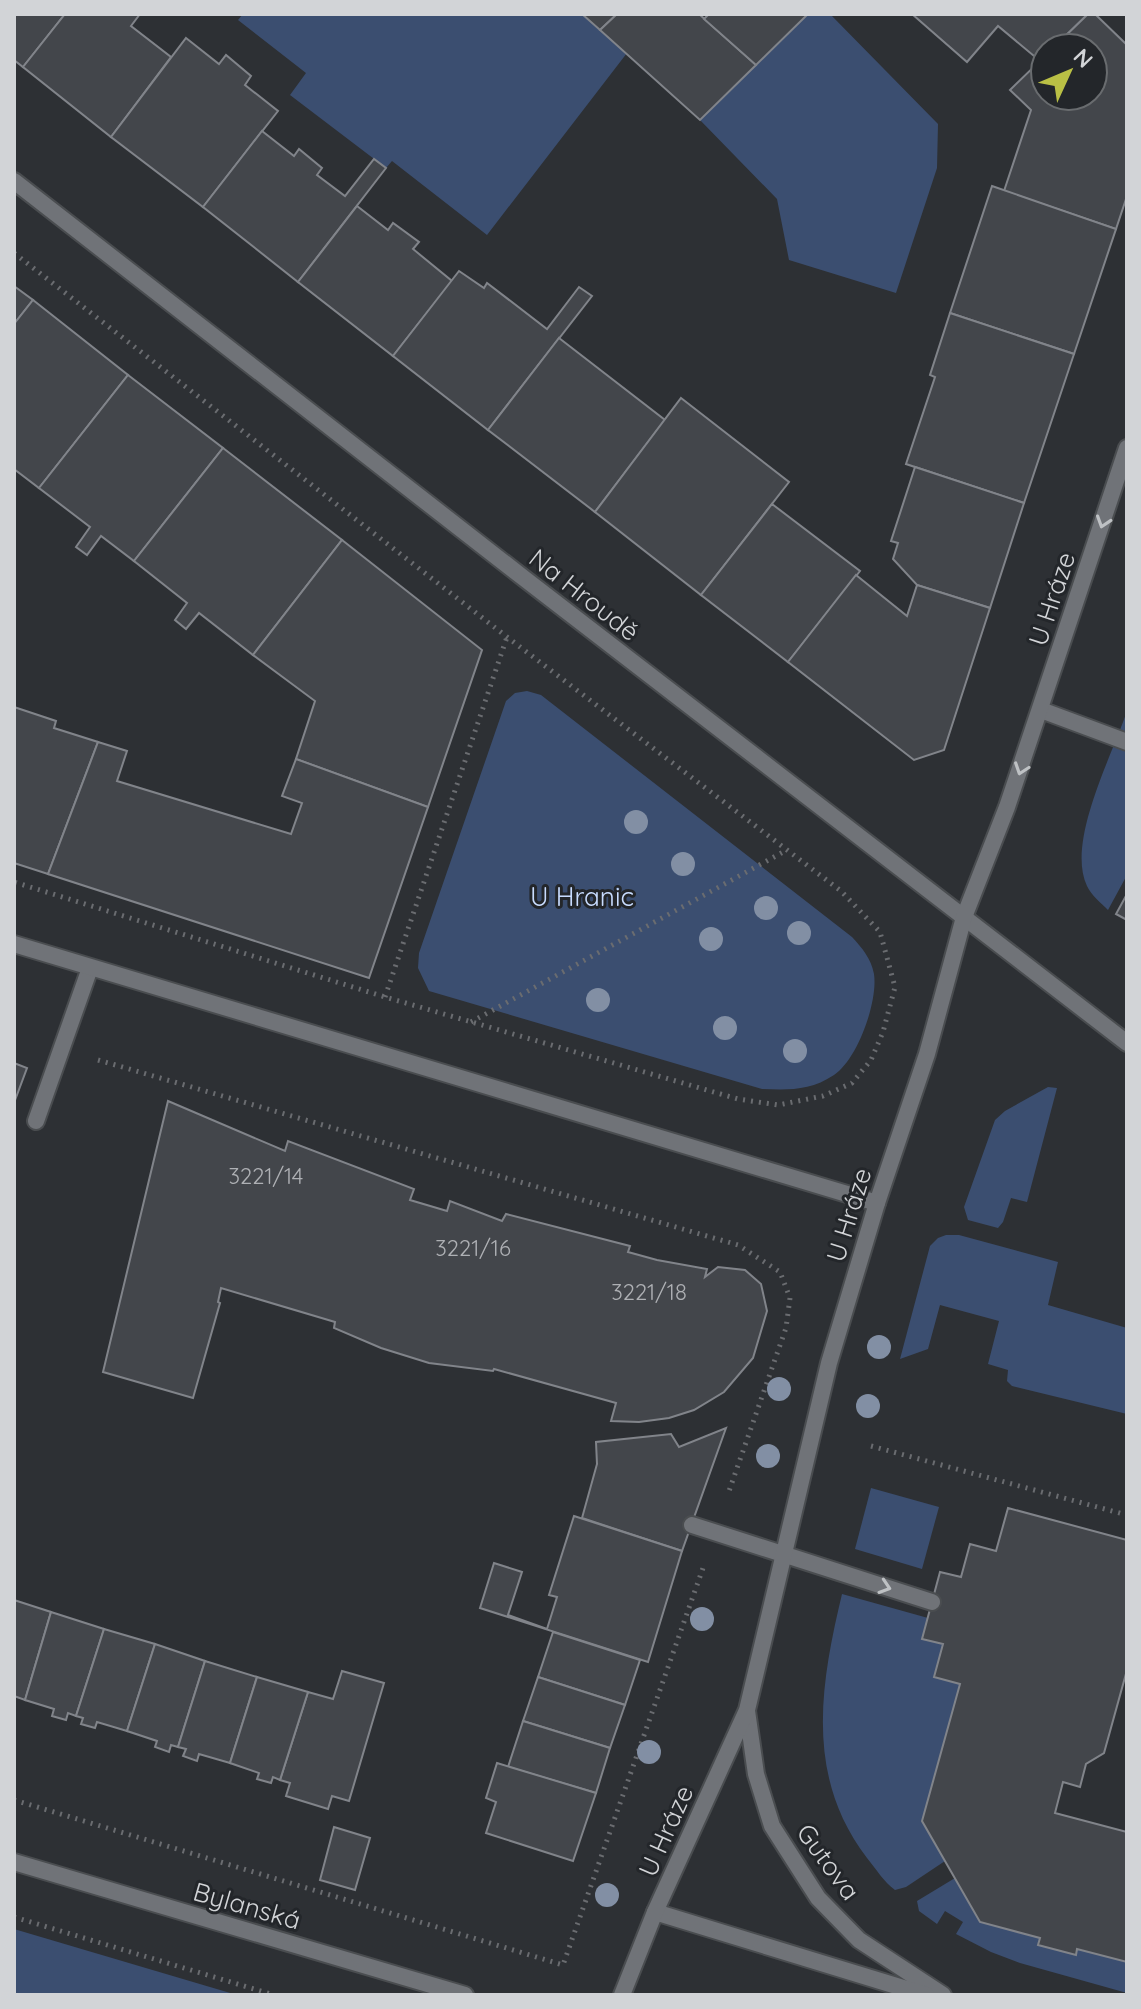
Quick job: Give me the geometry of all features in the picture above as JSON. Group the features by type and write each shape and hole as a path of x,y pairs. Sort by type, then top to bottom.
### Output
{"street":[{"name":"Na Hroudě","path":"14,181 512,570 1127,1043"},
{"name":"U Hráze","path":"622,1995 655,1912 747,1710 829,1363 877,1203 927,1054 964,917 1041,710 1127,448"},
{"path":"1041,710 1127,742"},
{"path":"14,944 877,1203"},
{"path":"36,1121 90,968"},
{"path":"692,1525 932,1602"},
{"name":"Gutova","path":"747,1710 756,1774 772,1826 818,1898 859,1940 943,1995"},
{"name":"Bylanská","path":"14,1862 465,1995"},
{"path":"655,1912 926,1995"}],"path":[{"path":"14,253 507,637 841,891 880,932 895,987 883,1032 871,1060 852,1083 823,1096 778,1105 751,1101 471,1023 14,882"},
{"path":"385,997 507,637"},
{"path":"471,1023 785,851"},
{"path":"14,1800 563,1965 786,1328 790,1298 780,1272 738,1245 61,1050"},
{"path":"871,1446 1127,1515"},
{"path":"14,1917 274,1995"}],"green space":[{"path":"243,14 582,14 627,53 487,235 392,161 386,168 290,95 306,73 238,20"},
{"path":"808,14 830,14 938,124 937,168 896,293 789,260 777,199 700,120"},
{"name":"U Hranic","path":"527,691 541,695 852,937 863,949 874,974 873,999 858,1043 834,1075 808,1087 762,1089 429,991 418,968 419,953 506,701 515,693"},
{"path":"1127,711 1127,875 1108,910 1087,886 1082,868 1082,846 1094,799"},
{"path":"1048,1087 1057,1088 1027,1202 1011,1198 998,1228 968,1220 964,1207 995,1120"},
{"path":"946,1235 959,1235 1058,1262 1048,1305 1127,1328 1127,1414 1012,1386 1007,1381 1008,1370 988,1364 999,1321 940,1305 928,1349 900,1359 930,1246"},
{"path":"871,1488 939,1507 922,1569 855,1549"},
{"path":"842,1594 928,1618 960,1684 922,1821 945,1861 906,1887 895,1890 867,1858 847,1827 834,1796 826,1763 824,1697"},
{"path":"955,1878 980,1922 1040,1938 1039,1945 1075,1955 1077,1949 1127,1962 1127,1993 991,1952 956,1934 963,1922 945,1911 937,1924 919,1911 917,1901"},
{"path":"14,1929 237,1995 14,1995"}],"building":[{"path":"14,14 65,14 23,67 14,60"},
{"path":"65,14 140,14 131,26 171,57 111,137 23,67"},
{"path":"582,14 617,14 600,30"},
{"path":"617,14 699,14 756,65 700,120 600,30"},
{"path":"709,14 808,14 756,65 704,19"},
{"path":"912,14 1088,14 1069,32 1029,32 1029,52 998,26 967,62"},
{"path":"1088,14 1095,14 1127,45 1127,196 1116,229 1004,191 1030,112 1109,112 1109,32 1069,32"},
{"path":"186,38 219,64 226,55 251,76 245,85 278,111 203,207 111,137"},
{"path":"1029,72 1029,108 1010,90"},
{"path":"262,131 294,156 299,149 322,168 317,175 345,196 374,159 386,168 298,282 203,207"},
{"path":"992,186 1116,229 1074,354 950,313"},
{"path":"357,206 388,230 393,223 419,242 413,249 452,281 393,356 298,282"},
{"path":"459,271 484,288 487,283 547,329 579,287 592,296 488,430 393,356"},
{"path":"14,286 33,300 14,324"},
{"path":"33,300 128,375 39,488 14,469 14,324"},
{"path":"950,313 1074,354 1024,503 906,464 935,377 930,375"},
{"path":"559,338 665,420 595,512 488,430"},
{"path":"128,375 223,448 134,561 101,536 87,555 76,547 90,527 39,488"},
{"path":"681,398 789,482 701,595 595,512"},
{"path":"223,448 342,540 253,655 199,613 186,629 175,620 187,603 134,561"},
{"path":"915,467 1024,503 990,608 917,585 893,559 898,543 891,541"},
{"path":"772,504 860,571 788,662 701,595"},
{"path":"342,540 482,650 428,807 296,759 315,701 253,655"},
{"path":"856,575 907,616 917,585 990,608 944,750 914,760 788,662"},
{"path":"14,707 56,721 54,728 98,742 48,874 14,863"},
{"path":"98,742 127,751 117,781 291,834 302,803 282,796 296,759 428,807 369,978 48,874"},
{"path":"1127,894 1127,920 1116,914"},
{"path":"14,1063 27,1068 14,1103"},
{"path":"168,1101 285,1151 288,1141 414,1189 410,1200 447,1211 450,1201 502,1221 506,1214 630,1246 628,1252 657,1260 707,1269 705,1277 718,1267 745,1270 761,1284 767,1311 753,1358 724,1392 694,1410 669,1418 639,1422 611,1421 616,1403 494,1369 429,1363 381,1348 334,1328 335,1322 221,1288 220,1303 193,1398 103,1372"},
{"path":"726,1428 682,1551 582,1518 597,1464 596,1442 671,1434 679,1447"},
{"path":"1008,1508 1127,1540 1127,1670 1104,1753 1086,1764 1080,1787 1063,1782 1055,1813 1127,1832 1127,1962 1077,1949 1076,1955 1038,1945 1040,1938 980,1922 922,1821 960,1684 934,1677 943,1644 922,1639 940,1572 961,1577 970,1544 996,1551"},
{"path":"574,1516 682,1551 648,1662 480,1608 494,1563 522,1572 508,1615 547,1629 557,1597 549,1595"},
{"path":"14,1600 51,1612 25,1700 14,1696"},
{"path":"51,1612 104,1629 76,1716 68,1713 66,1720 52,1716 54,1709 25,1700"},
{"path":"104,1629 155,1644 127,1731 97,1722 95,1728 81,1724 83,1718 76,1716"},
{"path":"553,1632 640,1660 625,1705 538,1677"},
{"path":"155,1644 205,1661 178,1747 171,1745 169,1752 155,1747 157,1741 127,1731"},
{"path":"205,1661 257,1677 230,1763 199,1754 197,1761 183,1756 186,1749 178,1747"},
{"path":"342,1671 384,1683 349,1801 332,1796 328,1809 286,1796 290,1783 280,1780 308,1692 333,1699"},
{"path":"257,1677 308,1692 280,1780 273,1777 271,1783 257,1779 259,1773 230,1763"},
{"path":"538,1677 625,1705 610,1748 523,1721"},
{"path":"523,1721 610,1748 596,1793 508,1767"},
{"path":"497,1763 596,1793 573,1861 486,1833 496,1802 486,1798"},
{"path":"334,1827 370,1838 355,1890 320,1880"}]}
